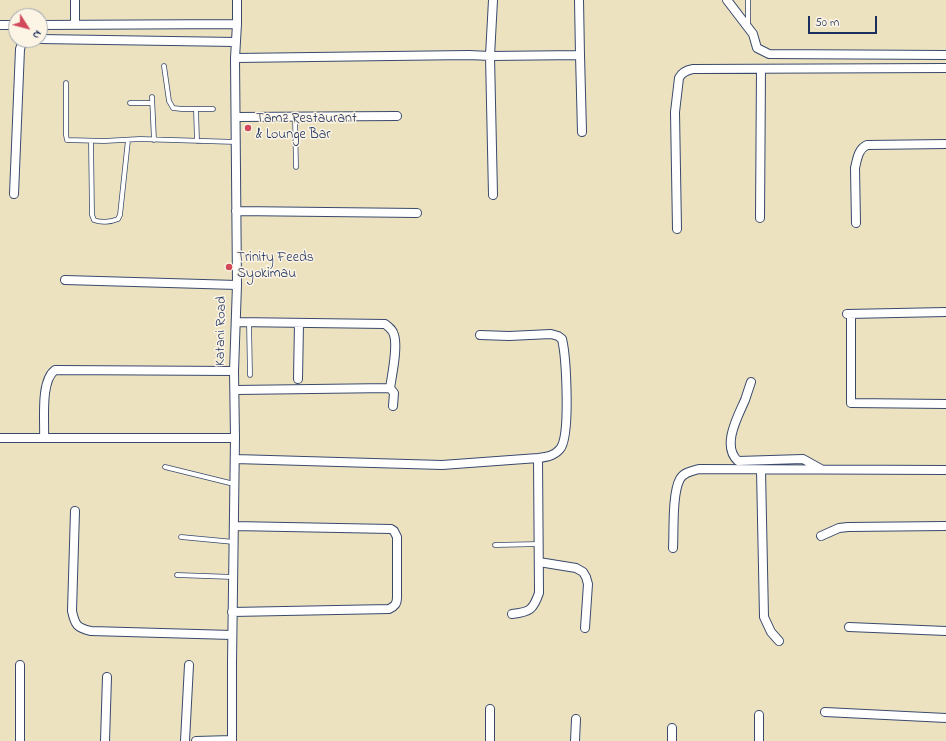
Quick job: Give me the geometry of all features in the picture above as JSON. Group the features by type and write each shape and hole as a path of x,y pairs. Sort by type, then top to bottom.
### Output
{"street":[{"path":"75,0 75,25"},
{"name":"Katani Road","path":"232,741 232,612 235,459 234,371 237,286 235,58 238,24 237,0"},
{"path":"493,0 490,56 493,195"},
{"path":"579,0 582,132"},
{"path":"727,0 748,26 753,34 757,48 769,54 946,55"},
{"path":"48,25 238,24"},
{"path":"48,39 236,42"},
{"path":"14,194 20,48"},
{"path":"235,58 580,55"},
{"path":"760,218 761,68"},
{"path":"677,230 675,112 679,78 681,74 693,69 946,68"},
{"path":"236,117 397,116"},
{"path":"856,223 855,168 863,147 867,145 946,144"},
{"path":"236,211 417,213"},
{"path":"65,280 237,286"},
{"path":"946,312 848,314 851,403 946,404"},
{"path":"236,322 385,324 391,328 395,344 390,388 394,393 393,406"},
{"path":"298,379 299,323"},
{"path":"235,459 442,465 538,458 554,455 561,448 565,438 566,376 562,339 551,334 510,336 480,335"},
{"path":"44,438 46,390 48,379 51,373 55,370 234,371"},
{"path":"751,382 745,400 736,417 732,433 731,447 733,457 738,461 803,459 822,470"},
{"path":"235,390 390,388"},
{"path":"0,438 235,438"},
{"path":"512,614 526,612 535,604 539,593 538,458"},
{"path":"673,548 675,495 680,479 688,472 699,469 946,470"},
{"path":"761,470 764,616 771,632 779,641"},
{"path":"75,511 72,611 77,625 83,629 92,631 232,635"},
{"path":"232,612 390,609 394,607 397,602 397,537 391,529 234,526"},
{"path":"821,536 839,528 946,526"},
{"path":"539,562 576,568 583,572 588,584 585,628"},
{"path":"849,627 946,630"},
{"path":"20,665 20,741"},
{"path":"185,741 189,665"},
{"path":"105,741 107,677"},
{"path":"490,709 490,741"},
{"path":"825,712 946,718"},
{"path":"759,715 759,741"},
{"path":"575,741 576,719"},
{"path":"672,728 672,741"},
{"path":"196,741 232,741"}],"lane":[{"path":"748,0 748,26"},
{"path":"164,66 169,101 173,108 213,109"},
{"path":"66,83 67,140 236,142"},
{"path":"152,97 154,140"},
{"path":"130,103 152,103"},
{"path":"196,109 197,141"},
{"path":"296,117 296,167"},
{"path":"90,141 92,216 94,220 98,221 113,221 120,215 128,140"},
{"path":"250,322 250,375"},
{"path":"165,467 234,484"},
{"path":"181,537 234,542"},
{"path":"495,545 539,544"},
{"path":"177,575 233,577"}],"place":[{"name":"Tamz Restaurant & Lounge Bar","path":"248,128"},
{"name":"Trinity Feeds Syokimau","path":"229,267"}]}
